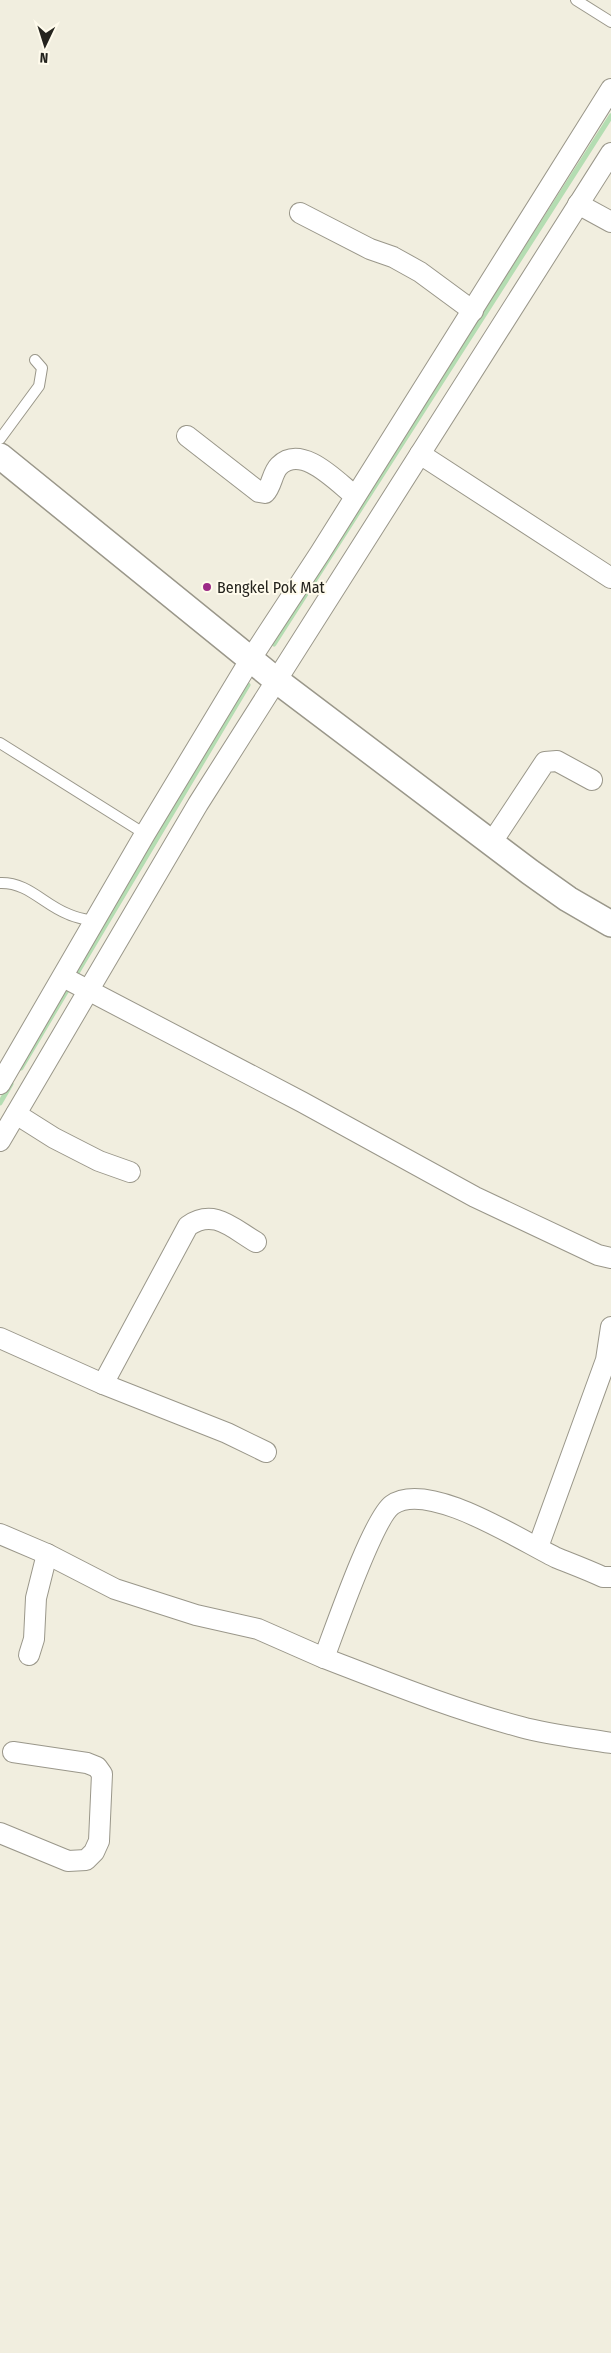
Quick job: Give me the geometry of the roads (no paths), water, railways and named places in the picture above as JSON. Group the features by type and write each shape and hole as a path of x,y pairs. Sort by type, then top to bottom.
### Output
{"street":[{"path":"0,1142 16,1114 76,983 95,922 145,834 250,660 473,311 498,276 611,89"},
{"path":"0,1084 76,983 198,804 521,291 611,153"},
{"path":"578,204 611,222"},
{"path":"300,213 370,249 393,257 420,272 473,311"},
{"path":"498,276 521,291"},
{"path":"186,436 259,492 265,493 278,467 286,460 298,458 311,462 356,496"},
{"path":"420,454 611,578"},
{"path":"0,456 276,680 568,899 611,924"},
{"path":"492,842 545,762 557,761 592,780"},
{"path":"76,983 475,1196 598,1255 611,1258"},
{"path":"16,1114 54,1138 99,1162 130,1172"},
{"path":"103,1384 188,1226 197,1219 206,1217 216,1219 256,1242"},
{"path":"538,1548 606,1360 611,1327"},
{"path":"0,1338 103,1384 227,1433 266,1452"},
{"path":"324,1658 372,1538 391,1506 403,1499 420,1499 471,1512 538,1548 603,1577 611,1577"},
{"path":"0,1534 47,1554 115,1589 196,1615 258,1629 401,1689 524,1728 611,1743"},
{"path":"28,1654 34,1639 36,1598 47,1554"},
{"path":"0,1833 68,1861 86,1860 94,1852 99,1841 102,1774 97,1767 87,1763 13,1752"}],"lane":[{"path":"576,0 611,22"},
{"path":"0,440 39,386 42,368 35,360"},
{"path":"0,744 145,834"},
{"path":"0,883 24,887 67,914 95,922"}],"waterway":[{"path":"274,644 611,116"},
{"path":"74,978 248,685"},
{"path":"21,1068 70,985"},
{"path":"0,1103 11,1084"}],"place":[{"name":"Bengkel Pok Mat","path":"207,587"}]}
